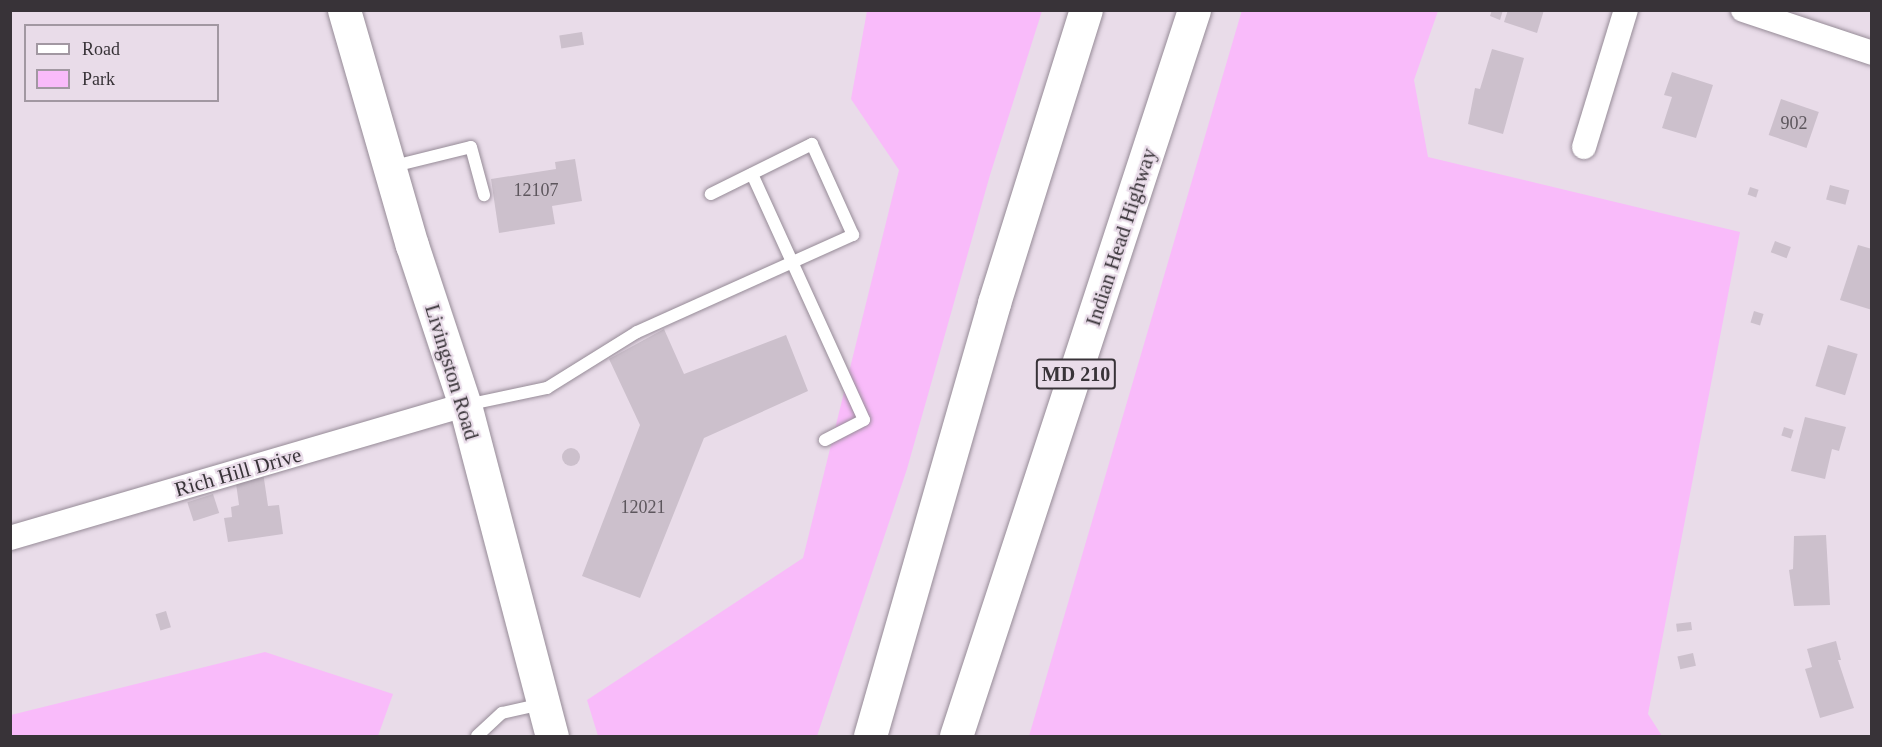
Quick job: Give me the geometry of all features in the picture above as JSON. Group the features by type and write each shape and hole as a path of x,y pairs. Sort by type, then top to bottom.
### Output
{"main road":[{"name":"Livingston Road","path":"344,10 389,168 465,405 552,736"},
{"path":"870,736 994,303 1086,10"},
{"name":"Indian Head Highway","path":"956,736 1194,10"}],"street":[{"path":"1584,147 1626,10"},
{"path":"1743,10 1872,54"},
{"name":"Rich Hill Drive","path":"10,538 465,405"}],"lane":[{"path":"465,405 547,388 637,332 853,235 812,144 711,194"},
{"path":"389,168 471,147 484,195"},
{"path":"752,174 864,420 825,440"},
{"path":"477,736 502,713 543,704"}],"green space":[{"path":"1242,10 1438,11 1414,80 1428,157 1740,232 1648,714 1662,736 1029,736"},
{"path":"867,11 1042,11 990,175 907,469 817,736 598,736 587,700 803,558 899,170 851,99"},
{"path":"265,652 393,694 378,736 11,736 11,715"}],"building":[{"path":"1492,10 1503,10 1500,20 1490,16"},
{"path":"1508,10 1544,10 1537,33 1504,22"},
{"path":"582,32 584,45 561,48 559,36"},
{"path":"1492,49 1524,58 1503,134 1468,124 1475,88 1480,89"},
{"path":"1672,72 1713,85 1696,138 1662,128 1672,97 1664,95"},
{"path":"1781,99 1819,112 1806,148 1769,135"},
{"path":"575,159 582,201 552,206 555,224 499,233 491,179 556,169 555,162"},
{"path":"1830,185 1849,190 1845,205 1826,199"},
{"path":"1750,187 1759,190 1756,197 1748,195"},
{"path":"1775,241 1791,247 1787,258 1771,252"},
{"path":"1858,245 1872,249 1872,310 1840,300"},
{"path":"1754,311 1764,314 1760,325 1750,322"},
{"path":"664,329 684,374 786,335 808,391 704,438 640,598 582,576 640,425 609,359"},
{"path":"1828,345 1858,354 1845,395 1815,386"},
{"path":"1805,417 1846,427 1839,451 1832,449 1825,479 1791,471"},
{"path":"1784,427 1794,430 1791,439 1781,436"},
{"path":"571,448 577,451 580,457 577,463 571,466 565,463 562,457 565,451"},
{"path":"263,472 268,506 279,505 283,534 228,542 224,518 232,517 231,507 239,505 235,476"},
{"path":"213,494 219,513 194,521 187,502"},
{"path":"1826,535 1830,605 1794,606 1789,570 1793,569 1794,536"},
{"path":"166,611 171,627 160,630 155,614"},
{"path":"1691,622 1692,630 1677,632 1676,624"},
{"path":"1836,641 1841,660 1838,660 1854,708 1820,718 1805,669 1812,667 1807,649"},
{"path":"1693,653 1696,666 1680,669 1677,657"}]}
